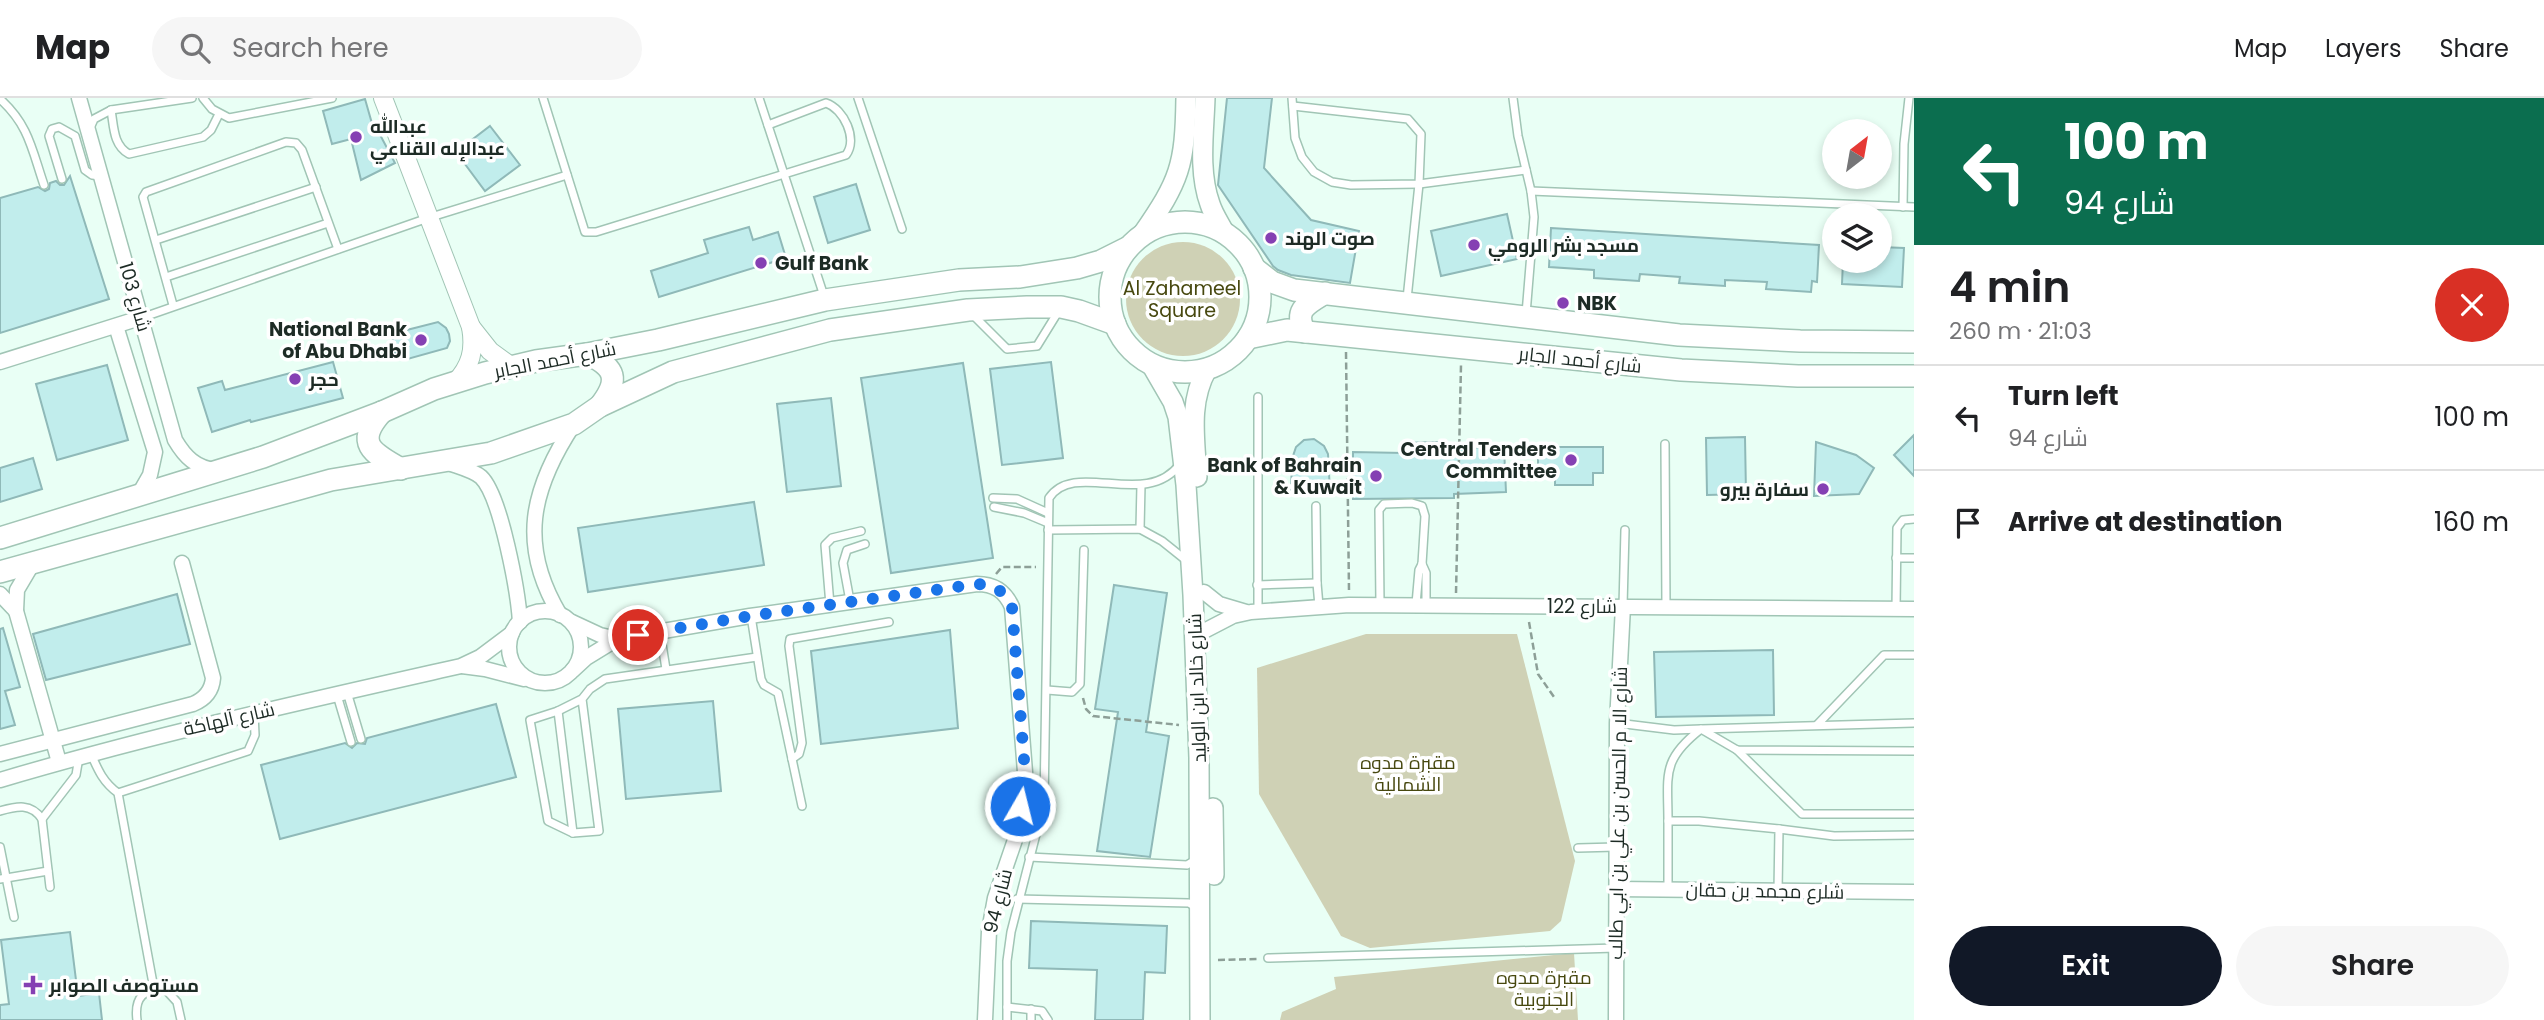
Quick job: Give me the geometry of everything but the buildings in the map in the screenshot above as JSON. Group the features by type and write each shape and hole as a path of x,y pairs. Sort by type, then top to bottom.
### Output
{"main road":[{"path":"1134,242 1157,227 1174,222 1192,222 1225,234 1247,255 1254,268 1260,297 1259,311 1248,338 1230,357 1207,369 1184,372 1161,369 1151,364 1136,354 1123,340 1115,324 1109,293 1118,262 1168,196 1180,171 1186,137 1186,98"},
{"path":"1205,98 1203,167 1209,203 1225,234"},
{"name":"شارع أحمد الجابر","path":"2,539 284,450 455,383 512,367 536,361 587,355 825,300 959,280 1020,277 1077,268 1101,261 1134,242"},
{"name":"شارع أحمد الجابر","path":"1254,268 1272,282 1294,290 1526,318 1716,338 1914,342"},
{"path":"1020,277 1026,279 1033,290 1027,307"},
{"path":"1304,332 1299,321 1300,313 1308,303 1325,293"},
{"path":"0,572 331,480 491,453 573,424 600,406 673,372 830,330 968,310 1027,307 1079,310 1115,324"},
{"name":"شارع أحمد الجابر","path":"1248,338 1287,330 1681,370 1798,376 1914,376"},
{"path":"587,355 607,365 612,373 613,385 600,406"},
{"name":"شارع خالد ابن الوليد","path":"1151,364 1173,402 1178,417 1191,565 1199,758 1200,1020"},
{"name":"شارع خالد ابن الوليد","path":"1207,369 1199,383 1193,407 1206,630 1214,837 1210,1020"},
{"path":"382,412 368,431 368,443 380,458 401,469"}],"street":[{"name":"شارع 103","path":"79,98 175,440 193,463 207,469 221,470"},
{"path":"386,99 428,218 471,327 490,351 512,367"},
{"path":"0,362 141,318"},
{"name":"شارع 103","path":"116,326 155,452 149,475 138,497"},
{"path":"455,383 466,371 472,356 471,327"},
{"path":"573,424 556,450 547,471 536,508 534,529 536,554 545,590 577,631 581,644 579,658 573,670"},
{"path":"446,462 480,476 492,494 516,588 516,627 509,652 517,670 533,681 551,683 559,680 600,648 617,639 850,601 987,584"},
{"path":"33,562 17,590 16,611 60,762"},
{"path":"0,754 193,704 205,697 213,678 182,563"},
{"name":"شارع 94","path":"985,1020 989,931 995,898 1017,834 1025,772 1012,607 999,589 987,584"},
{"path":"0,593 16,611"},
{"name":"شارع 122","path":"1204,593 1229,608 1254,612"},
{"name":"شارع 122","path":"1206,630 1233,616 1254,612 1380,604 1914,609"},
{"name":"شارع الا م الحسن بن علي بن ابي طالب","path":"1615,1020 1617,723 1623,606"},
{"path":"516,627 535,613 552,612 592,632 617,639"},
{"name":"شارع آلهاكة","path":"0,780 85,755 254,713 461,666 488,652 516,627"},
{"name":"شارع آلهاكة","path":"461,666 510,674 533,681"},
{"name":"شلرع مجمد بن حقان","path":"1616,889 1914,892"}],"lane":[{"path":"89,132 94,119 111,110 192,98"},
{"path":"203,98 212,109 229,118 332,98"},
{"path":"543,98 585,232 596,232 846,155 852,147 851,138 839,111 826,103 768,125"},
{"path":"759,98 825,300"},
{"path":"858,98 902,229"},
{"path":"1513,98 1534,217 1526,318"},
{"path":"1903,207 1904,144 1909,98"},
{"path":"0,100 16,114 25,129 44,185"},
{"path":"1406,303 1419,184 1421,134 1408,119 1292,102 1298,147 1307,164 1322,177 1341,184 1419,184 1526,170"},
{"path":"111,110 116,142 120,149 129,154 203,137 211,130 219,114"},
{"path":"62,179 49,136 52,129 59,127 75,135 85,170 92,175 102,176"},
{"path":"173,305 143,197 146,192 286,142 296,143 302,150 338,249"},
{"path":"141,318 428,218 566,175"},
{"path":"156,240 316,187"},
{"path":"1531,191 1914,207"},
{"path":"166,277 328,223"},
{"path":"968,310 1007,349 1037,345 1061,307"},
{"path":"1254,612 1257,585 1258,397"},
{"path":"1665,444 1666,607"},
{"path":"1007,1020 1007,961 1017,899 1044,803 1049,498 1055,489 1066,484 1141,485 1163,480 1183,460"},
{"path":"1140,529 1141,485"},
{"path":"993,498 1017,499 1048,513"},
{"path":"1380,604 1379,510 1384,504 1412,503 1422,506 1425,516 1422,564 1426,573 1421,604"},
{"path":"1316,506 1319,607"},
{"path":"994,507 1017,510 1048,526 1140,529 1171,547 1191,565"},
{"path":"1896,609 1896,534 1899,523 1914,519"},
{"path":"1623,606 1625,530"},
{"path":"830,605 825,545 832,538 861,531"},
{"path":"850,601 843,558 847,550 865,544"},
{"path":"1046,690 1072,692 1080,684 1084,551"},
{"path":"1896,558 1914,558"},
{"path":"1257,585 1317,583"},
{"path":"750,616 762,682 778,693 802,806"},
{"path":"792,759 799,754 802,743 790,639 890,622"},
{"path":"659,631 666,669"},
{"path":"1817,725 1884,655 1914,655"},
{"path":"582,699 599,831 573,833 548,821 530,720 558,711 582,699 590,689 605,679 757,657"},
{"path":"342,693 361,739"},
{"path":"342,693 351,742"},
{"path":"558,711 573,833"},
{"path":"118,793 248,751 255,735 254,713"},
{"path":"1617,723 1674,730 1914,723"},
{"path":"1701,729 1737,750 1802,814 1914,814"},
{"path":"1668,889 1667,772 1672,756 1701,729"},
{"path":"1737,750 1914,751"},
{"path":"42,819 76,775 85,755 107,785 118,793 154,989"},
{"path":"0,811 21,806 33,809 42,819 50,887"},
{"path":"1668,821 1712,822 1834,835 1914,835"},
{"path":"1778,892 1779,830"},
{"path":"0,847 3,879 13,917"},
{"path":"1578,848 1616,847"},
{"path":"1029,857 1187,865 1200,857"},
{"path":"3,879 48,871"},
{"path":"1017,899 1189,903 1200,909"},
{"path":"1268,958 1616,948"},
{"path":"137,1020 135,1007 142,994 154,989 166,990 177,1002 181,1020"},
{"path":"1007,1007 1042,1011 1048,1020"},
{"path":"1031,1009 1031,1020"}],"path":[{"path":"1346,336 1349,605"},
{"path":"1456,605 1461,348"},
{"path":"987,584 1002,568 1049,567"},
{"path":"1526,605 1538,674 1553,698"},
{"path":"1077,689 1086,709 1093,716 1188,725"},
{"path":"1211,960 1268,958"}],"green space":[{"name":"Al Zahameel Square","path":"1183,242 1205,247 1223,259 1235,277 1240,299 1235,321 1223,339 1205,351 1183,356 1161,351 1143,339 1131,321 1126,299 1131,277 1143,259 1161,247"},
{"name":"مقبرة مدوه الشمالية","path":"1366,634 1517,634 1575,861 1561,921 1550,931 1370,948 1341,936 1259,794 1257,668"},
{"name":"مقبرة مدوه الجنوبية","path":"1574,953 1578,1020 1280,1020 1282,1012 1336,989 1334,977"}],"place":[{"name":"عبدالله عبدالإله القناعي","path":"356,137"},
{"name":"صوت الهند","path":"1271,238"},
{"name":"مسجد بشر الرومي","path":"1474,245"},
{"name":"Gulf Bank","path":"761,263"},
{"name":"NBK","path":"1563,303"},
{"name":"National Bank of Abu Dhabi","path":"421,340"},
{"name":"حجر","path":"295,379"},
{"name":"Central Tenders Committee","path":"1571,460"},
{"name":"Bank of Bahrain & Kuwait","path":"1376,476"},
{"name":"سفارة بيرو","path":"1823,489"},
{"name":"مستوصف الصوابر","path":"33,985"}],"route":[{"path":"638,635 750,616 977,584 987,584 999,589 1012,607 1025,772 1020,806"}]}
